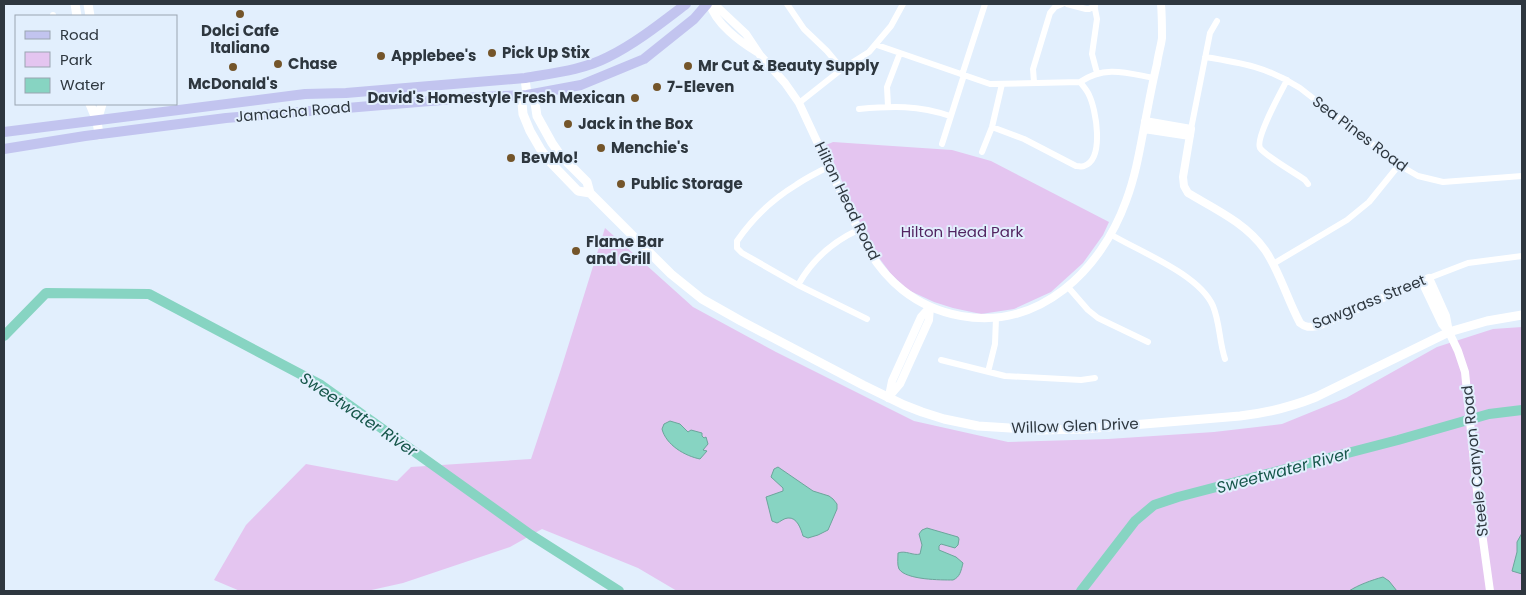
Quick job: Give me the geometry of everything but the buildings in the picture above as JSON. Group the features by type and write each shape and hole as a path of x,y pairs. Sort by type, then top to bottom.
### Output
{"main road":[{"name":"Jamacha Road","path":"4,132 306,94 525,78 580,67 607,58 686,4"},
{"name":"Jamacha Road","path":"4,150 226,118 460,98 527,95 581,85 644,59 694,19 709,4"},
{"name":"Willow Glen Drive","path":"525,78 527,95 535,103 538,116 552,143 561,156 587,182 590,193 671,274 702,299 740,321 888,398 922,412 954,421 978,426 1017,430 1062,430 1240,416 1279,410 1316,397 1449,332 1487,321 1522,315"},
{"name":"Willow Glen Drive","path":"527,95 522,103 523,114 541,150 551,164 578,191 590,193"},
{"path":"90,105 97,120 99,135"},
{"path":"97,120 102,105"}],"street":[{"name":"Hilton Head Road","path":"709,4 713,13 741,43 760,55"},
{"name":"Hilton Head Road","path":"714,4 746,34 760,55 785,83 799,103 830,166 858,230 873,258 888,277 906,294 930,307 962,316 979,318 996,318 1016,314 1037,307 1053,298 1068,287 1088,266 1110,234 1126,202 1136,169 1162,40 1161,4"},
{"path":"786,4 804,28 842,69"},
{"path":"799,103 842,69 877,45 891,26 903,4"},
{"path":"942,144 985,4"},
{"path":"1034,82 1033,69 1050,13 1055,7 1062,4"},
{"path":"1067,4 1086,9 1094,5 1097,20 1092,54 1097,73"},
{"name":"Sawgrass Street","path":"1217,21 1210,33 1205,57 1182,177 1184,186 1188,192 1233,219 1259,242 1272,264 1300,323 1308,328 1318,326 1468,263 1522,256"},
{"path":"877,45 990,84 1080,82 1097,73 1111,71 1154,78"},
{"path":"888,106 887,87 900,53"},
{"name":"Sea Pines Road","path":"1205,57 1243,63 1269,71 1287,80 1399,165 1418,176 1443,182 1522,176"},
{"path":"1287,80 1270,115 1259,144 1263,152 1305,180 1308,184"},
{"path":"992,127 1024,140 1076,166 1084,166 1094,157 1097,134 1096,115 1093,105 1089,94 1080,82"},
{"path":"982,152 992,127 1002,84"},
{"path":"859,109 888,106 912,107 950,116"},
{"path":"1144,125 1190,133"},
{"path":"1272,264 1347,220 1369,202 1399,165"},
{"path":"830,166 795,185 748,225 737,240 737,248 742,253 798,285 867,319"},
{"path":"798,285 804,273 822,253 858,230"},
{"path":"1110,234 1189,277 1202,290 1216,314 1225,359"},
{"name":"Steele Canyon Road","path":"1425,280 1442,324 1449,332 1465,372 1479,511 1490,591"},
{"path":"1068,287 1088,310 1098,318 1148,342"},
{"path":"888,398 900,384 929,320 930,307"},
{"path":"988,372 996,344 996,318"},
{"path":"941,360 1008,377 1081,380 1095,378"}],"green space":[{"name":"Hilton Head Park","path":"833,142 952,150 991,161 1109,222 1103,235 1083,263 1051,292 1014,309 981,314 953,308 908,290 891,274 871,247 826,145"},
{"path":"605,228 693,307 776,352 914,421 1008,442 1108,439 1214,432 1282,424 1346,398 1437,347 1493,329 1522,327 1522,591 677,591 638,568 542,529 510,547 403,583 367,591 240,591 214,580 246,525 306,464 397,481 411,467 531,459"}],"water":[{"path":"670,421 680,424 688,432 691,430 702,433 704,438 706,437 708,444 703,450 707,451 700,459 677,449 664,435 662,429 664,424"},
{"path":"778,467 813,491 829,496 837,504 837,509 828,530 808,538 803,536 794,519 787,518 777,523 772,521 766,497 783,491 783,488 771,477 774,469"},
{"path":"927,528 958,537 958,545 955,548 941,544 939,546 939,550 956,557 963,563 959,575 955,579 916,577 903,573 899,569 898,553 920,554 922,545 919,534"},
{"path":"1522,533 1522,574 1512,571 1517,552 1517,542"},
{"path":"1383,577 1397,591 1349,591 1365,583"}],"waterway":[{"name":"Sweetwater River","path":"4,336 46,293 149,294 321,385 531,535 619,591"},
{"name":"Sweetwater River","path":"1081,591 1135,521 1154,505 1489,414 1522,410"}],"place":[{"name":"Dolci Cafe Italiano","path":"240,14"},
{"name":"Pick Up Stix","path":"492,53"},
{"name":"Applebee's","path":"381,56"},
{"name":"Chase","path":"278,64"},
{"name":"Mr Cut & Beauty Supply","path":"688,66"},
{"name":"McDonald's","path":"233,67"},
{"name":"7-Eleven","path":"657,87"},
{"name":"David's Homestyle Fresh Mexican","path":"635,98"},
{"name":"Jack in the Box","path":"568,124"},
{"name":"Menchie's","path":"601,148"},
{"name":"BevMo!","path":"511,158"},
{"name":"Public Storage","path":"621,184"},
{"name":"Flame Bar and Grill","path":"576,251"}]}
